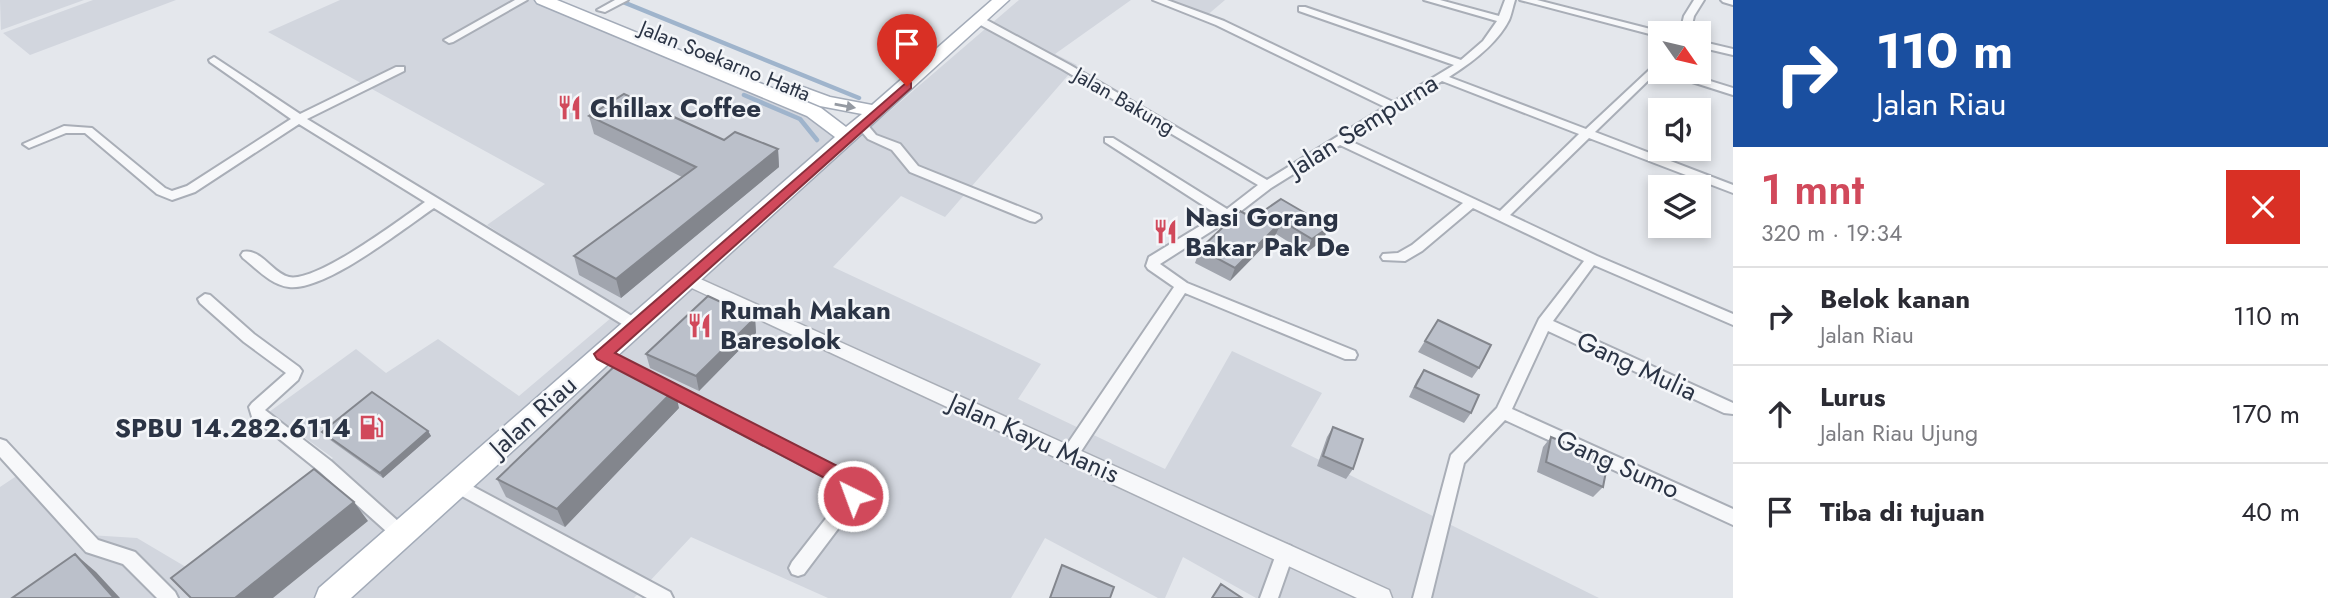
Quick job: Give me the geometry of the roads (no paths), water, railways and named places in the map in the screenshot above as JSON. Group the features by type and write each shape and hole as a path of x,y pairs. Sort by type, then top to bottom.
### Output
{"main road":[{"name":"Jalan Soekarno Hatta","path":"543,0 855,131"},
{"name":"Jalan Soekarno Hatta","path":"576,0 614,5 826,102 877,111"},
{"name":"Jalan Riau","path":"330,598 457,485 609,358 635,325 1002,0"}],"street":[{"path":"449,40 522,0"},
{"path":"1158,0 1220,23 1394,106"},
{"path":"1429,0 1504,20"},
{"name":"Jalan Sempurna","path":"1182,286 1159,272 1153,266 1154,260 1227,215 1267,185 1462,64 1492,40 1504,20 1510,0"},
{"path":"1525,0 1648,31"},
{"path":"1688,21 1699,0"},
{"path":"1726,0 1733,2"},
{"path":"1302,9 1462,64"},
{"name":"Jalan Bakung","path":"979,20 1066,67 1267,185"},
{"path":"1712,47 1733,52"},
{"path":"215,60 299,119 635,325"},
{"path":"29,144 64,130 88,130 161,191 172,196 191,189 299,119 400,69"},
{"path":"1502,216 1648,76"},
{"path":"1440,77 1733,189"},
{"path":"1708,84 1733,92"},
{"path":"855,131 896,147 914,169 1035,218"},
{"path":"1109,140 1227,215"},
{"path":"1341,141 1592,259 1733,320"},
{"path":"248,255 286,282 301,282 340,264 435,201"},
{"path":"1388,257 1400,258 1417,248 1473,202"},
{"path":"1422,598 1457,460 1503,412 1544,323 1592,259"},
{"name":"Jalan Kayu Manis","path":"687,279 1381,598"},
{"path":"1070,454 1182,286 1350,355"},
{"path":"205,299 249,338 294,371 293,376 260,404 256,410 258,413 325,466 402,535"},
{"name":"Gang Mulia","path":"1544,323 1730,408"},
{"path":"640,373 848,481 854,488 853,496 798,568"},
{"name":"Gang Sumo","path":"1503,412 1733,517"},
{"path":"0,446 92,546 129,558 169,598"},
{"path":"457,485 664,598"},
{"path":"1269,598 1285,552"}],"waterway":[{"path":"618,0 859,98"},
{"path":"744,95 800,119 817,140"}],"place":[{"name":"Chillax Coffee","path":"570,108"},
{"name":"Nasi Gorang Bakar Pak De","path":"1165,232"},
{"name":"Rumah Makan Baresolok","path":"700,325"},
{"name":"SPBU 14.282.6114","path":"371,428"}]}
